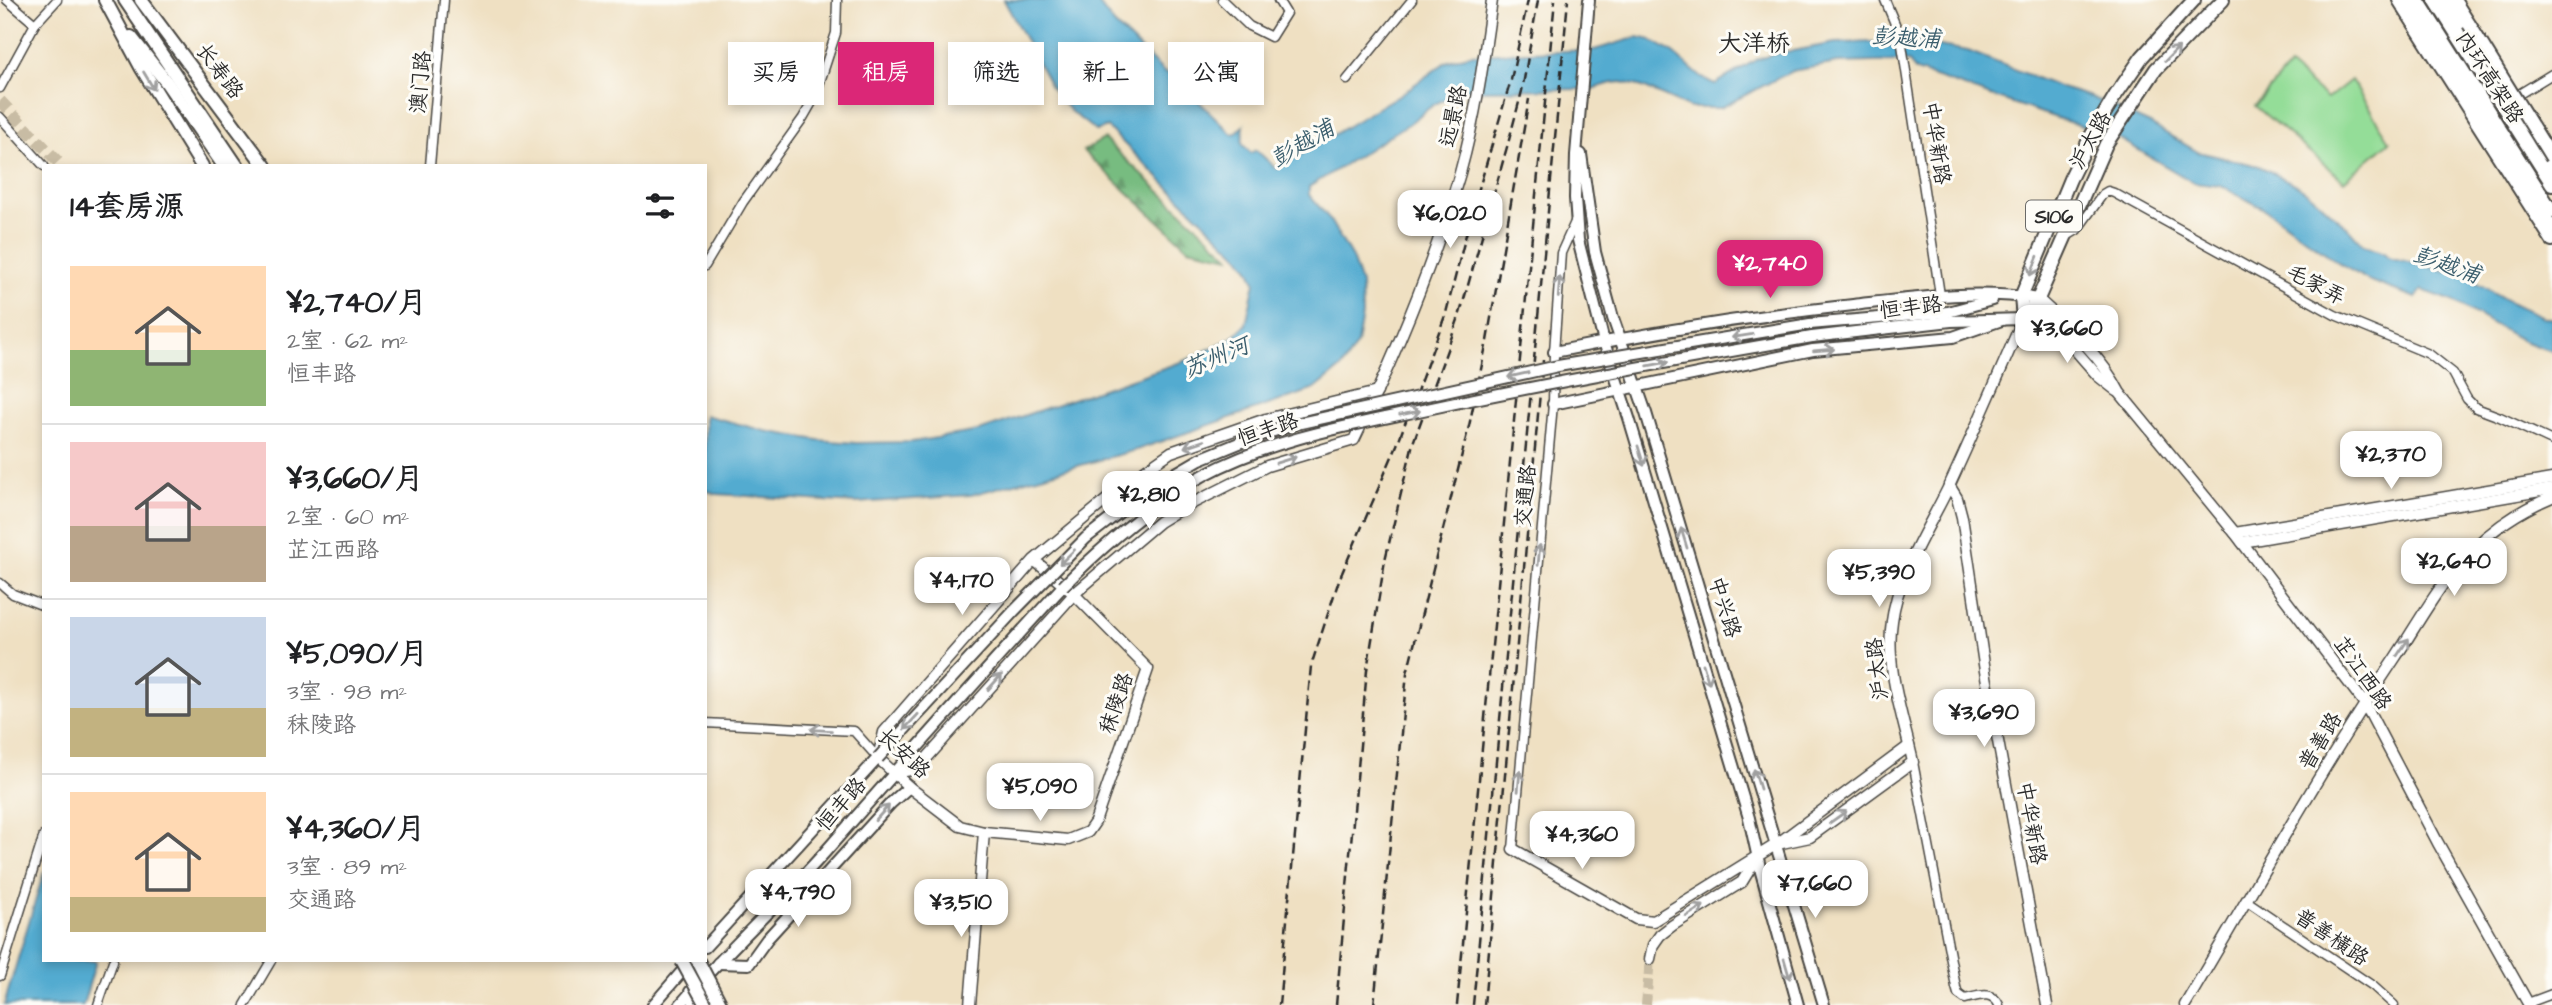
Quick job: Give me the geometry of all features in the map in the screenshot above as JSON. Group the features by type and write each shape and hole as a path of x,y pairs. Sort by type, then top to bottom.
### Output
{"main road":[{"name":"长寿路","path":"105,0 141,67 201,164"},
{"name":"长寿路","path":"125,0 198,118 223,164"},
{"name":"长寿路","path":"141,0 264,164"},
{"name":"交通路","path":"1575,222 1576,155 1589,0"},
{"name":"沪太路","path":"2023,319 2021,297 2070,179 2091,136 2142,57 2194,0"},
{"name":"沪太路","path":"2023,319 2038,299 2106,144 2156,69 2223,0"},
{"path":"2399,0 2552,240"},
{"path":"2407,0 2552,228"},
{"name":"内环高架路","path":"2418,0 2552,211"},
{"name":"内环高架路","path":"2435,0 2552,184"},
{"path":"2447,0 2552,170"},
{"path":"2454,0 2552,158"},
{"name":"长寿路","path":"112,12 235,164"},
{"name":"交通路","path":"1578,148 1589,219"},
{"name":"中兴路","path":"1589,219 1595,252 1620,340 1777,844 1824,1005"},
{"name":"中兴路","path":"1575,222 1580,254 1604,342 1621,391 1759,856 1798,1005"},
{"name":"恒丰路","path":"1554,352 1809,310 1940,295 2038,299"},
{"name":"恒丰路","path":"707,945 1014,611 1086,538 1152,486 1200,459 1296,424 1534,371 1810,324 1948,312 2001,297"},
{"name":"恒丰路","path":"680,1005 695,1002 707,974 825,852 893,773 1078,570 1161,501 1227,464 1311,434 1560,380 1812,337 1951,321 2023,319"},
{"name":"恒丰路","path":"1553,404 1813,351 1953,337 2002,320"},
{"path":"718,963 749,964 767,939 909,787"},
{"path":"843,831 856,841"},
{"path":"700,962 721,1005"},
{"path":"700,962 721,1005"},
{"path":"680,964 695,1002"},
{"path":"653,1005 680,964"},
{"path":"680,964 706,1005"}],"street":[{"path":"7,0 35,24"},
{"path":"0,88 35,24 57,0"},
{"name":"澳门路","path":"430,164 444,0"},
{"path":"707,263 743,202 815,97 836,33 837,0"},
{"path":"1222,0 1249,26 1271,37 1286,13 1278,0"},
{"path":"1347,80 1412,0"},
{"name":"远景路","path":"893,773 916,769 1074,594 1125,550 1177,511 1266,466 1354,440 1411,312 1447,214 1478,92 1492,0"},
{"name":"中华新路","path":"1885,0 1901,38 1940,295"},
{"path":"2509,101 2552,74"},
{"path":"0,117 42,164"},
{"name":"毛家弄","path":"2067,236 2077,230 2103,194 2108,191 2114,193 2335,315 2429,355 2453,373 2467,399 2476,408 2552,441"},
{"name":"交通路","path":"1513,849 1553,404 1561,253 1575,222"},
{"name":"芷江西路","path":"2038,299 2069,327 2114,381 2120,393 2239,538 2365,704 2438,843 2528,1004"},
{"name":"芷江西路","path":"2023,319 2062,335 2098,376 2120,393"},
{"name":"沪太路","path":"1999,1005 1990,994 1965,999 1958,994 1890,646 1892,621 1906,574 1950,485 2023,319"},
{"path":"878,758 884,733 1034,560 1128,482 1171,452 1266,419 1377,393"},
{"path":"2239,538 2552,479"},
{"name":"中华新路","path":"1950,485 1962,517 1985,671 2046,1005"},
{"path":"2239,538 2552,489"},
{"name":"普善路","path":"2185,1005 2365,704 2453,572 2471,551 2516,516 2552,497"},
{"name":"秣陵路","path":"984,832 1068,840 1088,832 1098,816 1148,669 1074,594 1034,560"},
{"path":"0,599 3,587 42,605"},
{"name":"长安路","path":"707,723 854,732 909,787 960,826 984,832"},
{"path":"1513,849 1636,919 1653,921 1777,844 1909,746"},
{"path":"1777,844 1810,837 1913,762"},
{"path":"970,1005 984,832"},
{"path":"0,975 42,841"},
{"path":"1650,959 1653,945 1660,935 1741,883 1759,856"},
{"name":"普善横路","path":"2247,901 2374,986 2394,1005"},
{"path":"98,1005 113,962"},
{"path":"245,1005 270,962"},
{"path":"2528,1004 2552,994"}],"green space":[{"path":"2289,66 2327,99 2351,80 2390,141 2344,181 2255,106"},
{"path":"1104,139 1230,257 1188,248 1083,151"}],"water":[{"path":"1004,0 1096,0 1114,24 1133,42 1058,42 1058,96 1044,74 1044,42 1027,42"},
{"name":"苏州河","path":"1638,37 1651,40 1673,53 1702,78 1715,84 1756,60 1771,55 1835,43 1874,42 1878,46 1887,47 1912,41 1968,51 2091,97 2150,124 2198,152 2259,166 2314,197 2363,245 2388,257 2463,275 2510,302 2546,318 2552,318 2552,351 2523,341 2453,301 2422,290 2416,298 2370,281 2343,266 2267,210 2221,186 2194,183 2120,139 1916,71 1908,61 1838,63 1792,71 1720,108 1690,108 1643,87 1622,82 1592,89 1463,90 1433,105 1410,123 1309,187 1309,195 1328,217 1352,258 1361,284 1362,315 1357,344 1341,368 1315,389 1136,450 971,495 856,503 716,494 707,491 707,416 765,431 856,443 912,442 979,431 1187,360 1232,338 1246,324 1255,282 1239,256 1107,127 1096,131 1065,105 1154,105 1154,62 1168,74 1168,105 1203,105 1232,134 1244,125 1242,144 1251,153 1256,150 1277,169 1407,90 1446,62 1470,54 1594,50"},
{"path":"42,879 42,962 96,962 83,1005 4,1005"}],"tunnel":[{"path":"0,101 60,164"},
{"path":"1646,1005 1650,959"}],"railway":[{"path":"1279,1005 1311,666 1339,580 1397,445 1446,313 1470,219 1511,80 1528,0"},
{"path":"1336,1005 1367,670 1385,560 1413,443 1459,317 1509,140 1522,91 1538,0"},
{"path":"1457,1005 1555,0"},
{"path":"1473,1005 1568,0"},
{"path":"1374,1005 1407,673 1469,426 1487,341 1529,99"},
{"path":"1484,1005 1543,360"}],"district":[{"name":"大洋桥","path":"1754,43"}],"water label":[{"name":"彭越浦","path":"1906,37"},
{"name":"彭越浦","path":"1302,143"},
{"name":"彭越浦","path":"2447,264"}]}
